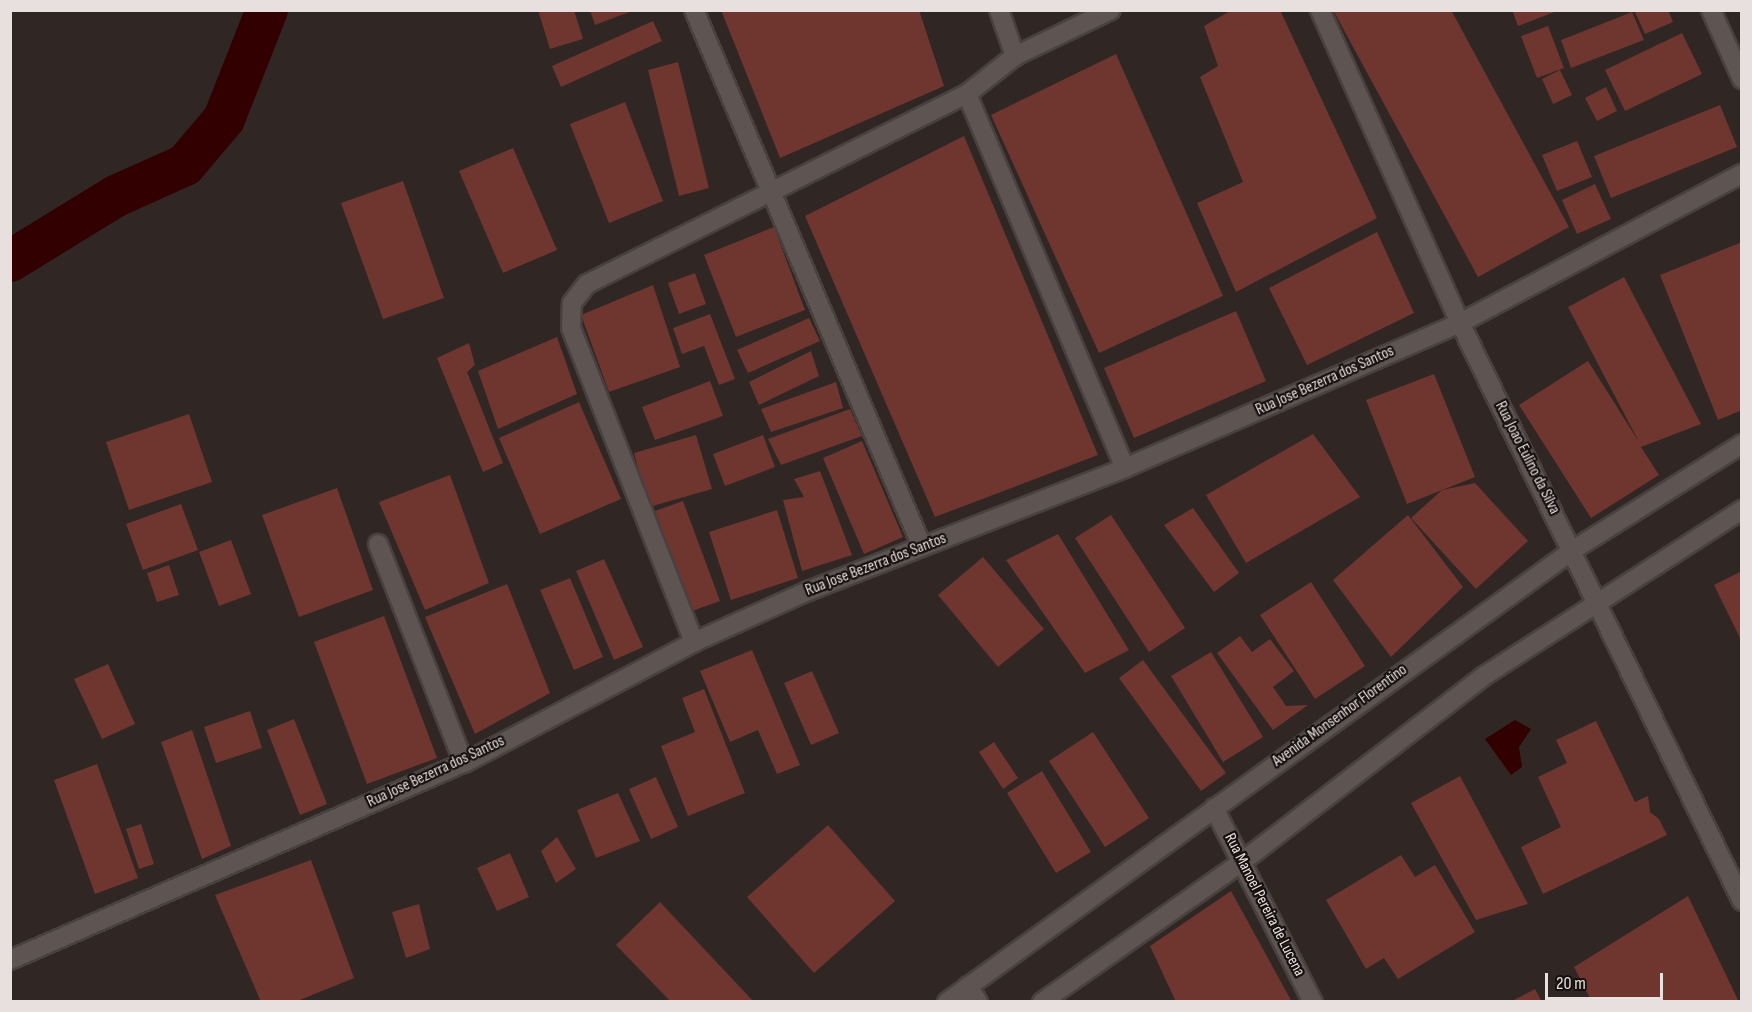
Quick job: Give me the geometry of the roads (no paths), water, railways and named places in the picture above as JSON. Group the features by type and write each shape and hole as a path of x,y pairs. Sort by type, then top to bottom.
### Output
{"street":[{"path":"694,10 922,547"},
{"path":"999,10 1015,56"},
{"path":"694,642 569,314 587,284 771,195 967,94 1015,56 1111,10"},
{"name":"Rua Joao Eulino da Silva","path":"1320,10 1460,323 1573,550 1742,901"},
{"path":"1711,10 1742,79"},
{"path":"967,94 1125,468"},
{"name":"Rua Jose Bezerra dos Santos","path":"10,960 464,763 694,642 922,547 1125,468 1460,323 1742,174"},
{"name":"Avenida Monsenhor Florentino","path":"947,1002 973,994 1214,808 1573,550 1742,444"},
{"path":"1042,1002 1243,861 1484,676 1742,510"},
{"path":"378,544 464,763"},
{"name":"Rua Manoel Pereira de Lucena","path":"1214,808 1313,1002"}],"waterway":[{"path":"10,261 116,196 185,165 224,119 267,10"}]}
